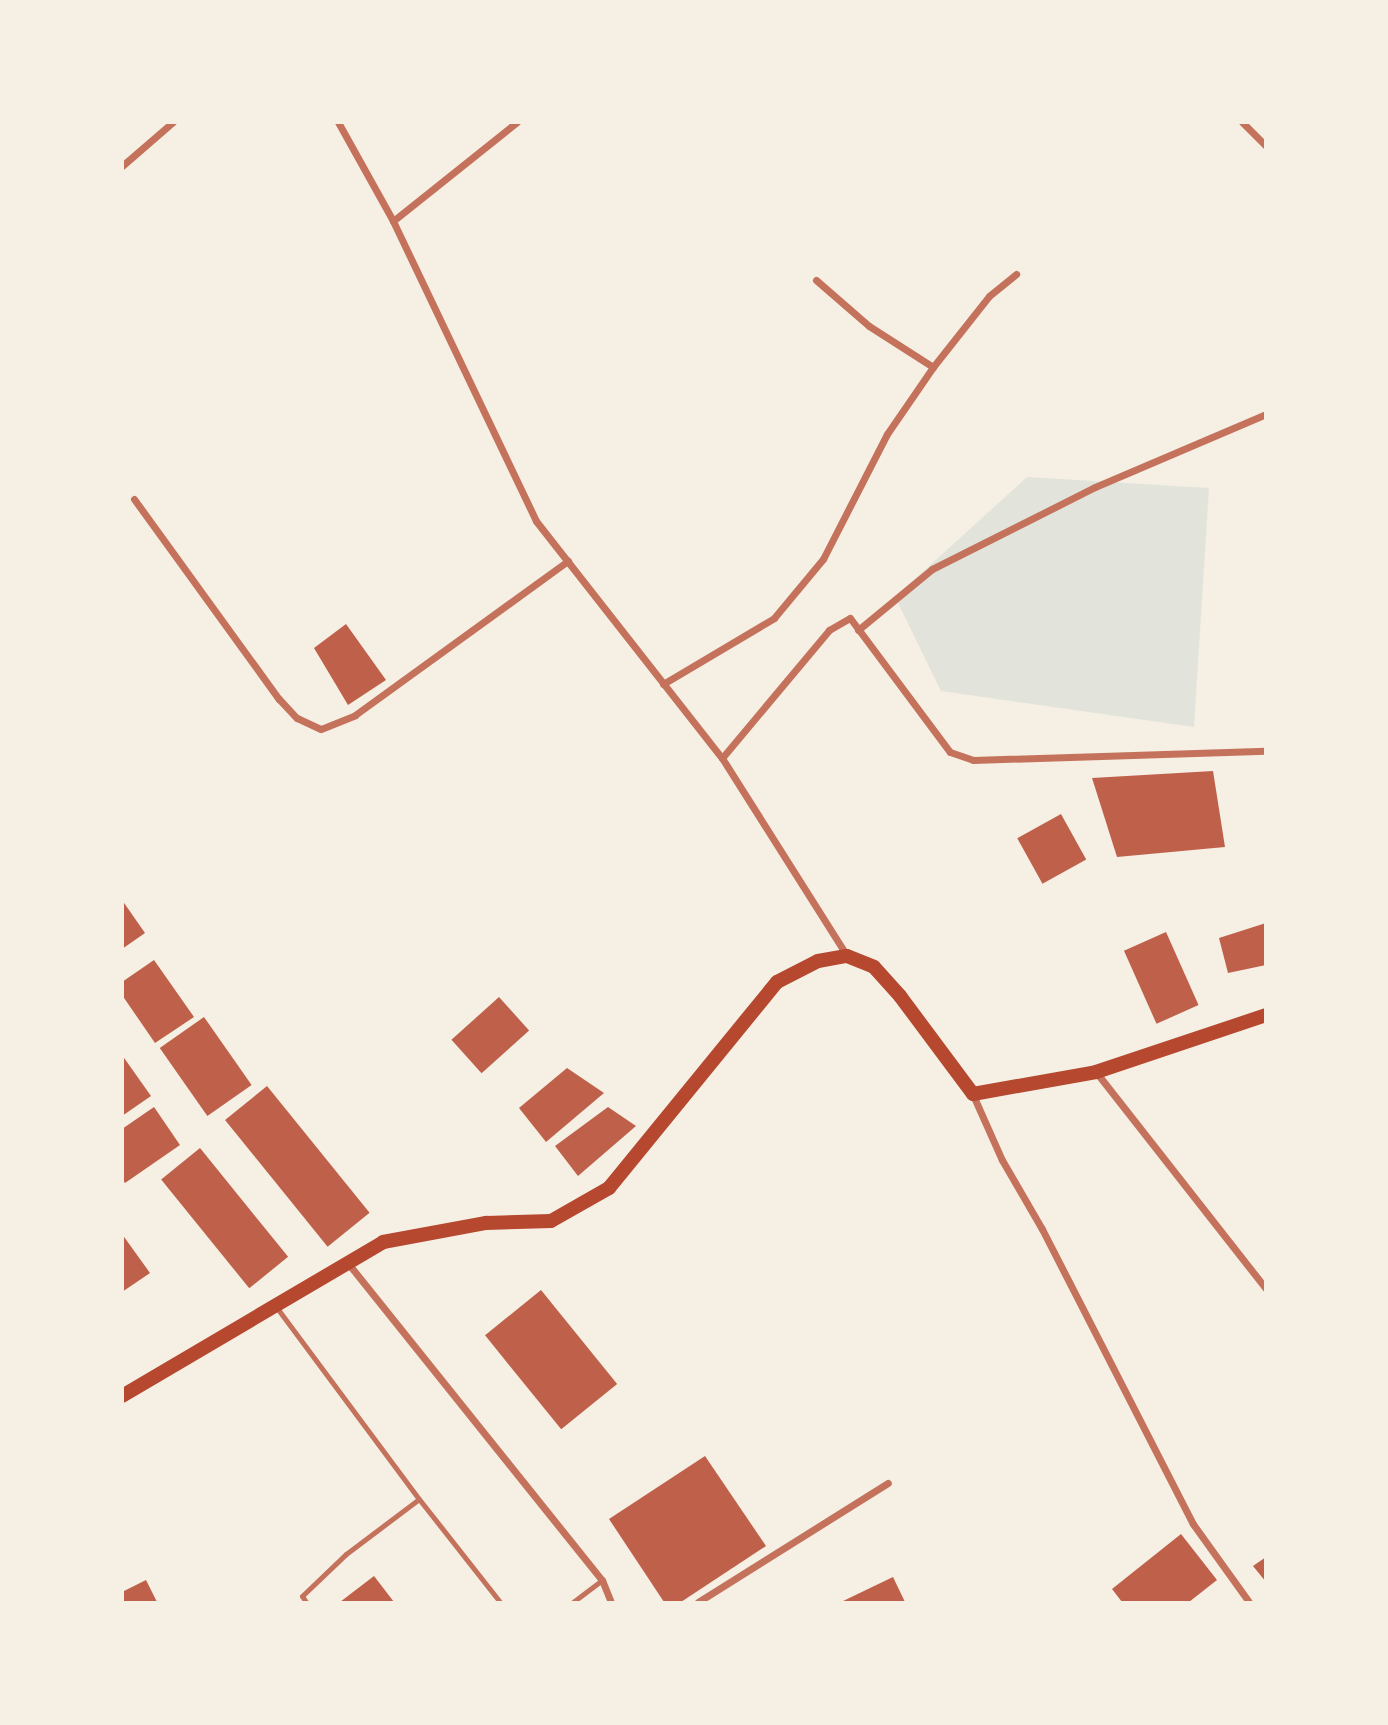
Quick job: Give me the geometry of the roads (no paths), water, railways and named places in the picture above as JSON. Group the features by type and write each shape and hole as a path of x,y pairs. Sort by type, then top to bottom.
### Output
{"main road":[{"path":"122,1396 383,1242 486,1223 551,1221 609,1188 777,982 818,961 847,956 874,967 900,996 973,1094 1096,1072 1265,1014"}],"street":[{"path":"122,166 173,122"},
{"path":"338,122 393,221 536,521 722,758 847,956"},
{"path":"393,221 517,122"},
{"path":"1242,122 1265,146"},
{"path":"663,684 774,618 824,559 887,434 933,367 989,296 1016,274"},
{"path":"816,280 869,326 933,367"},
{"path":"858,630 932,569 1095,487 1265,414"},
{"path":"134,499 279,699 297,718 321,729 355,715 568,561"},
{"path":"722,758 829,630 849,618 950,751 973,760 1265,751"},
{"path":"1096,1072 1265,1289"},
{"path":"973,1094 1002,1160 1042,1229 1193,1524 1248,1602"},
{"path":"346,1262 602,1580 611,1602"},
{"path":"698,1602 888,1483"}],"lane":[{"path":"275,1305 419,1499 500,1602"},
{"path":"306,1602 302,1596 346,1554 419,1499"},
{"path":"573,1602 602,1580"}]}
